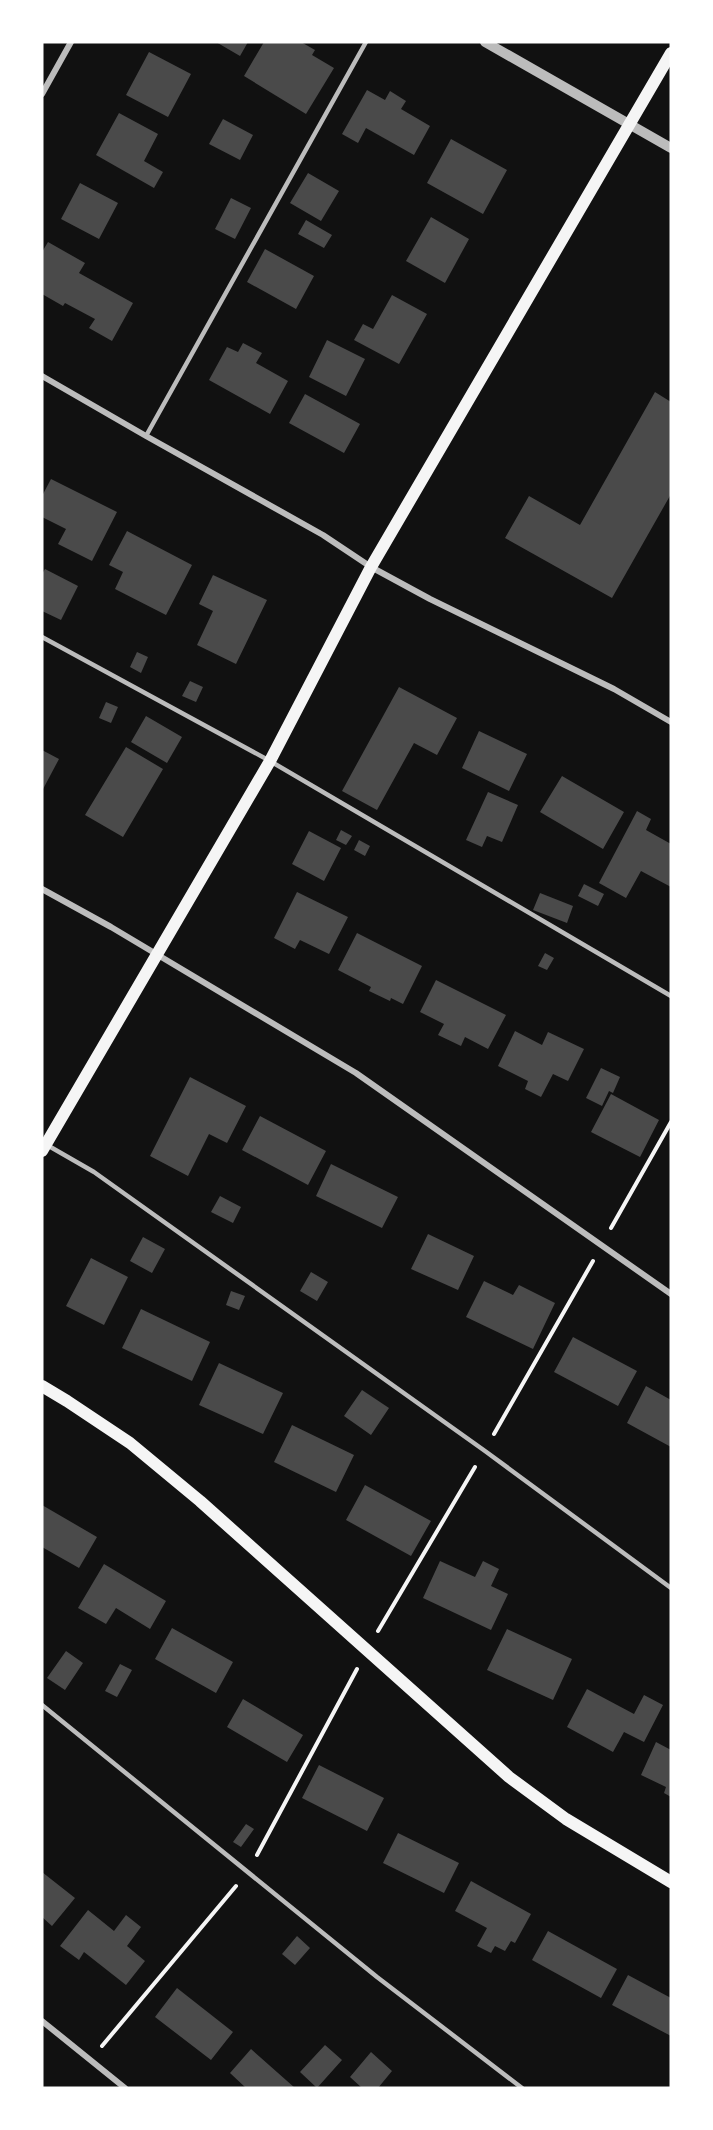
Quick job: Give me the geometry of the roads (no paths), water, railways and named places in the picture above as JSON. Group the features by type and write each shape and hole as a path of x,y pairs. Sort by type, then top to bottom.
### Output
{"main road":[{"path":"43,1146 270,760 371,567 671,53"},
{"path":"42,1386 130,1443 200,1501 509,1777 566,1819 671,1882"}],"street":[{"path":"42,94 71,42"},
{"path":"485,42 671,148"},
{"path":"42,376 323,535 371,567 430,599 614,689 671,722"},
{"path":"42,889 111,927 156,956 356,1073 671,1294"},
{"path":"42,2021 125,2088"}],"lane":[{"path":"146,436 366,42"},
{"path":"42,637 270,760 671,996"},
{"path":"43,1146 94,1172 671,1588"},
{"path":"42,1705 376,1977 522,2088"}]}
